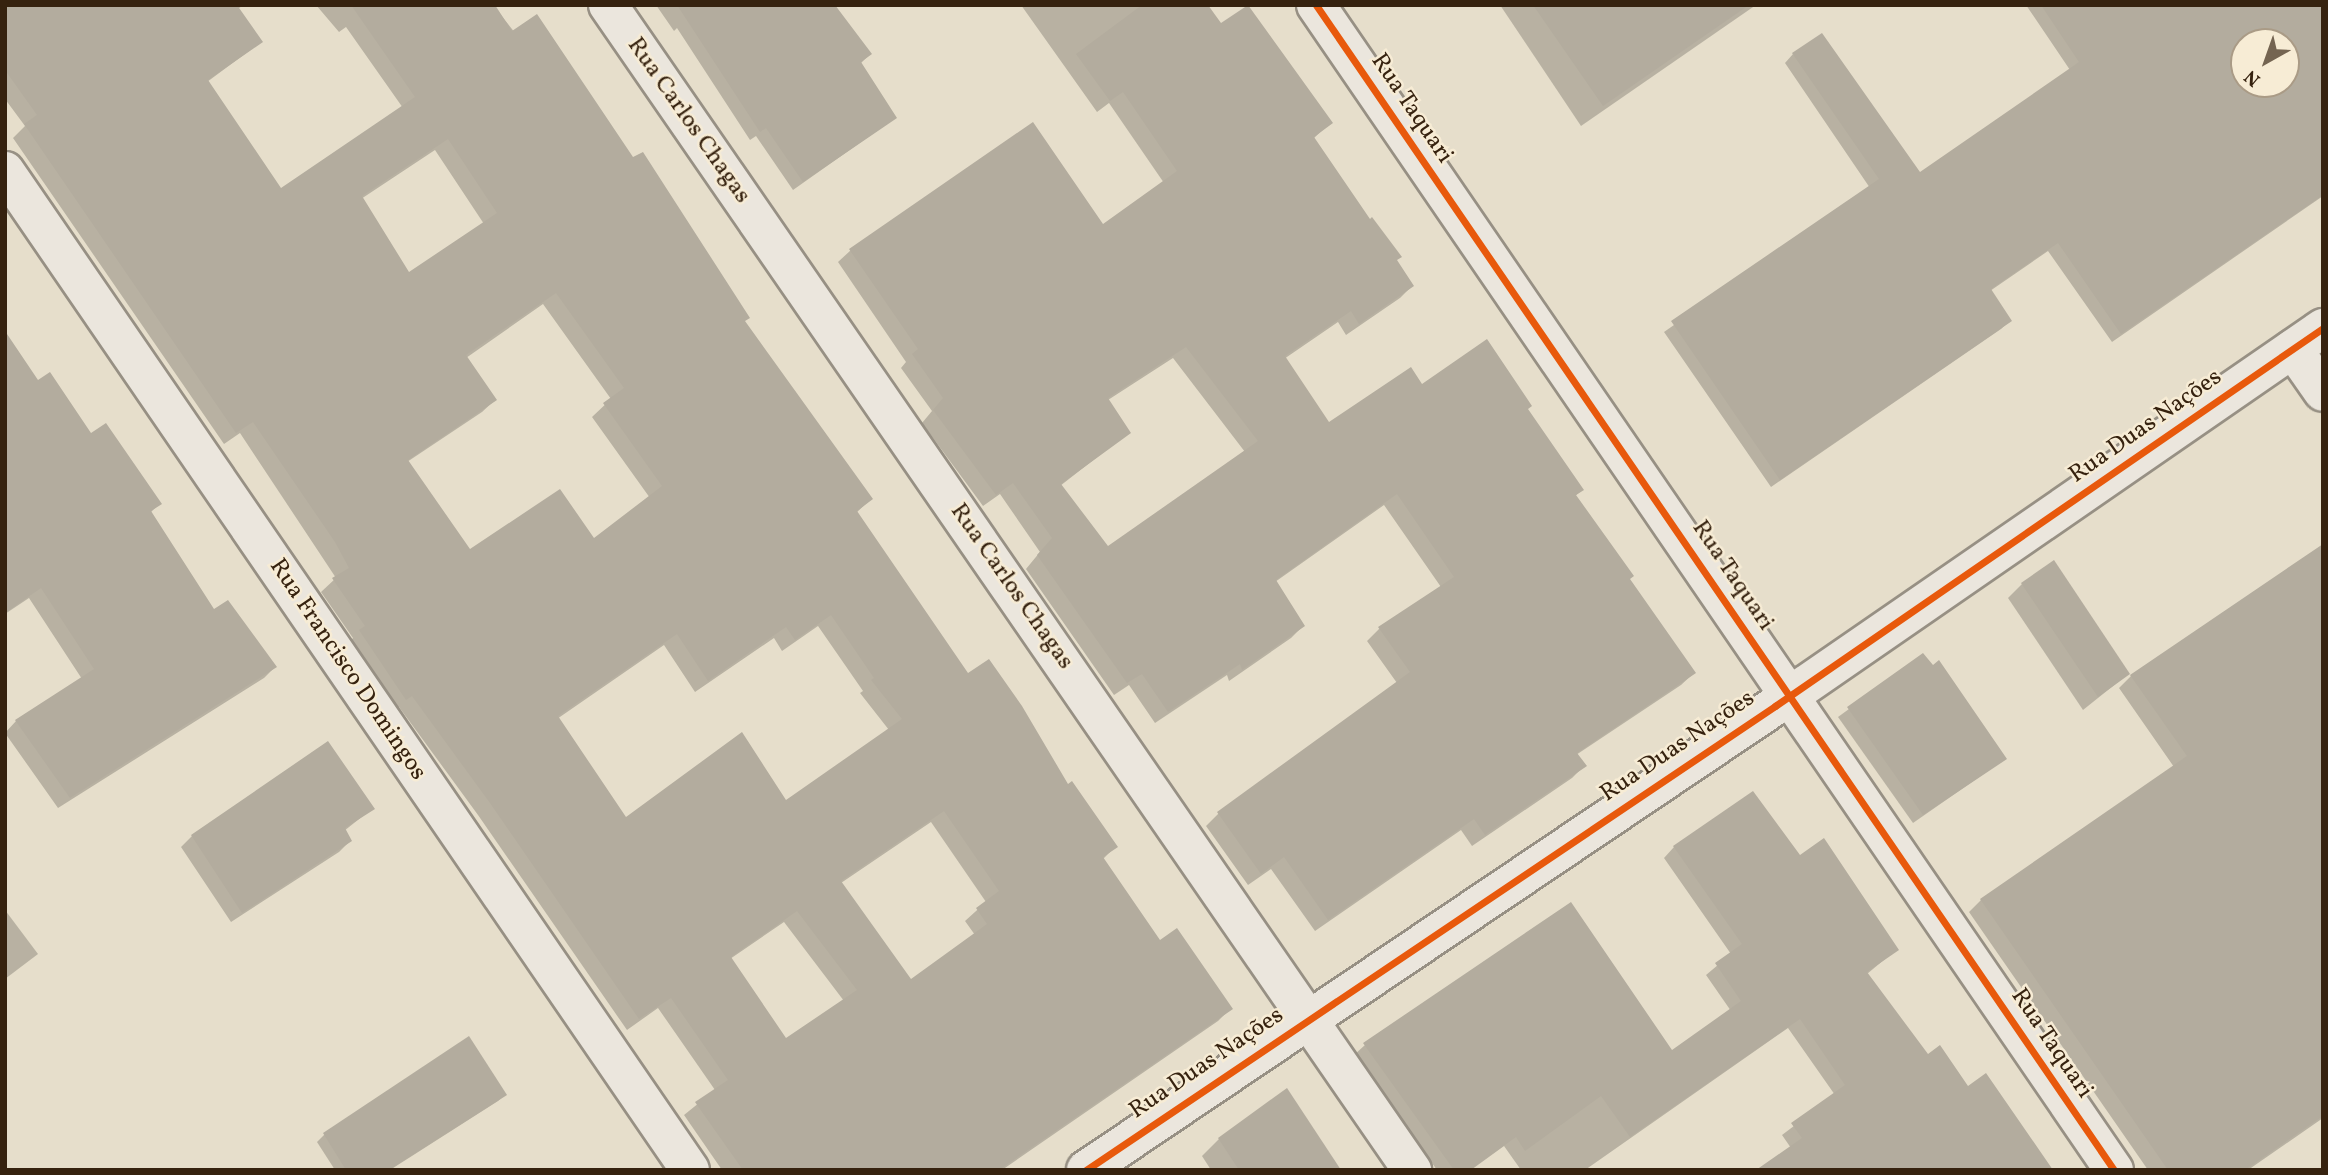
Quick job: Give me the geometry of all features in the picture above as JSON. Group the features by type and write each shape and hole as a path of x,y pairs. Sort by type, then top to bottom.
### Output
{"street":[{"name":"Rua Carlos Chagas","path":"608,5 1412,1170"},
{"name":"Rua Taquari","path":"1316,5 2114,1170"},
{"name":"Rua Francisco Domingos","path":"5,171 690,1170"},
{"name":"Rua Duas Nações","path":"1086,1170 1790,695 2308,339"},
{"path":"2308,339 2323,392"}],"building":[{"path":"5,5 237,5 263,42 208,80 281,188 415,97 351,5 495,5 512,31 537,14 633,157 643,152 750,318 745,321 873,499 857,511 968,673 989,659 1022,706 1068,784 1072,781 1118,847 1103,857 1160,940 1177,928 1233,1009 999,1170 743,1170 695,1102 728,1080 671,998 639,1019 490,803 412,696 406,700 359,630 365,626 332,578 349,568 335,542 253,422 236,433 24,124 37,115 5,70","holes":["448,139 497,213 409,272 362,196","556,293 624,388 603,403 662,486 594,538 560,489 470,549 408,460 497,400 466,355","831,615 874,678 871,680 902,719 786,800 742,732 626,817 558,716 677,634 708,681 786,627 795,640","944,811 999,891 976,908 987,924 911,979 841,881","797,911 857,990 786,1038 731,957"]},
{"path":"677,5 835,5 872,54 861,62 897,118 803,182 766,128 760,132"},
{"path":"1142,5 1208,5 1221,23 1248,5 1333,123 1314,137 1370,219 1372,217 1402,257 1397,260 1414,286 1359,324 1351,311 1285,356 1329,422 1411,367 1422,384 1487,339 1532,406 1528,409 1584,490 1576,495 1634,576 1630,579 1696,673 1577,753 1587,766 1485,835 1474,819 1328,920 1284,857 1261,874 1217,812 1410,672 1378,627 1454,577 1397,494 1276,580 1305,626 1242,670 1240,664 1168,712 1142,674 1127,683 1037,555 1052,538 1013,483 996,495 933,410 943,398 912,354 918,349 849,249 1033,122 1103,224 1177,171 1123,92 1110,101 1076,54","holes":["1186,347 1258,441 1108,546 1061,484 1131,433 1108,398"]},
{"path":"1533,5 1749,5 1603,106"},
{"path":"2041,5 2323,5 2323,195 2121,334 2058,243 1991,289 2012,321 1780,480 1671,321 1879,179 1792,53 1822,33 1920,172 2079,62"},
{"path":"5,331 38,380 50,372 91,433 106,423 162,504 151,511 214,609 228,600 277,667 70,798 15,720 94,669 41,588 5,613"},
{"path":"2323,544 2323,1116 2245,1170 2168,1170 1980,899 2187,756 2130,675"},
{"path":"2054,560 2130,674 2098,697 2021,583"},
{"path":"1923,653 1933,665 1939,660 2007,759 1923,815 1847,707"},
{"path":"328,741 375,809 345,828 352,841 242,913 191,835"},
{"path":"1753,791 1800,855 1824,838 1899,950 1867,972 1928,1054 1940,1045 1968,1086 1986,1073 2053,1170 1756,1170 1802,1138 1791,1123 1845,1085 1800,1019 1630,1137 1601,1096 1525,1151 1516,1137 1470,1170 1454,1170 1363,1043 1571,902 1672,1050 1741,1001 1715,963 1742,944 1673,846"},
{"path":"469,1036 507,1095 389,1170 346,1170 323,1133"},
{"path":"1287,1088 1341,1170 1239,1170 1218,1138"}],"cycle path":[{"path":"1316,5 2114,1170"},
{"path":"1086,1170 1775,706 2323,328"}]}
